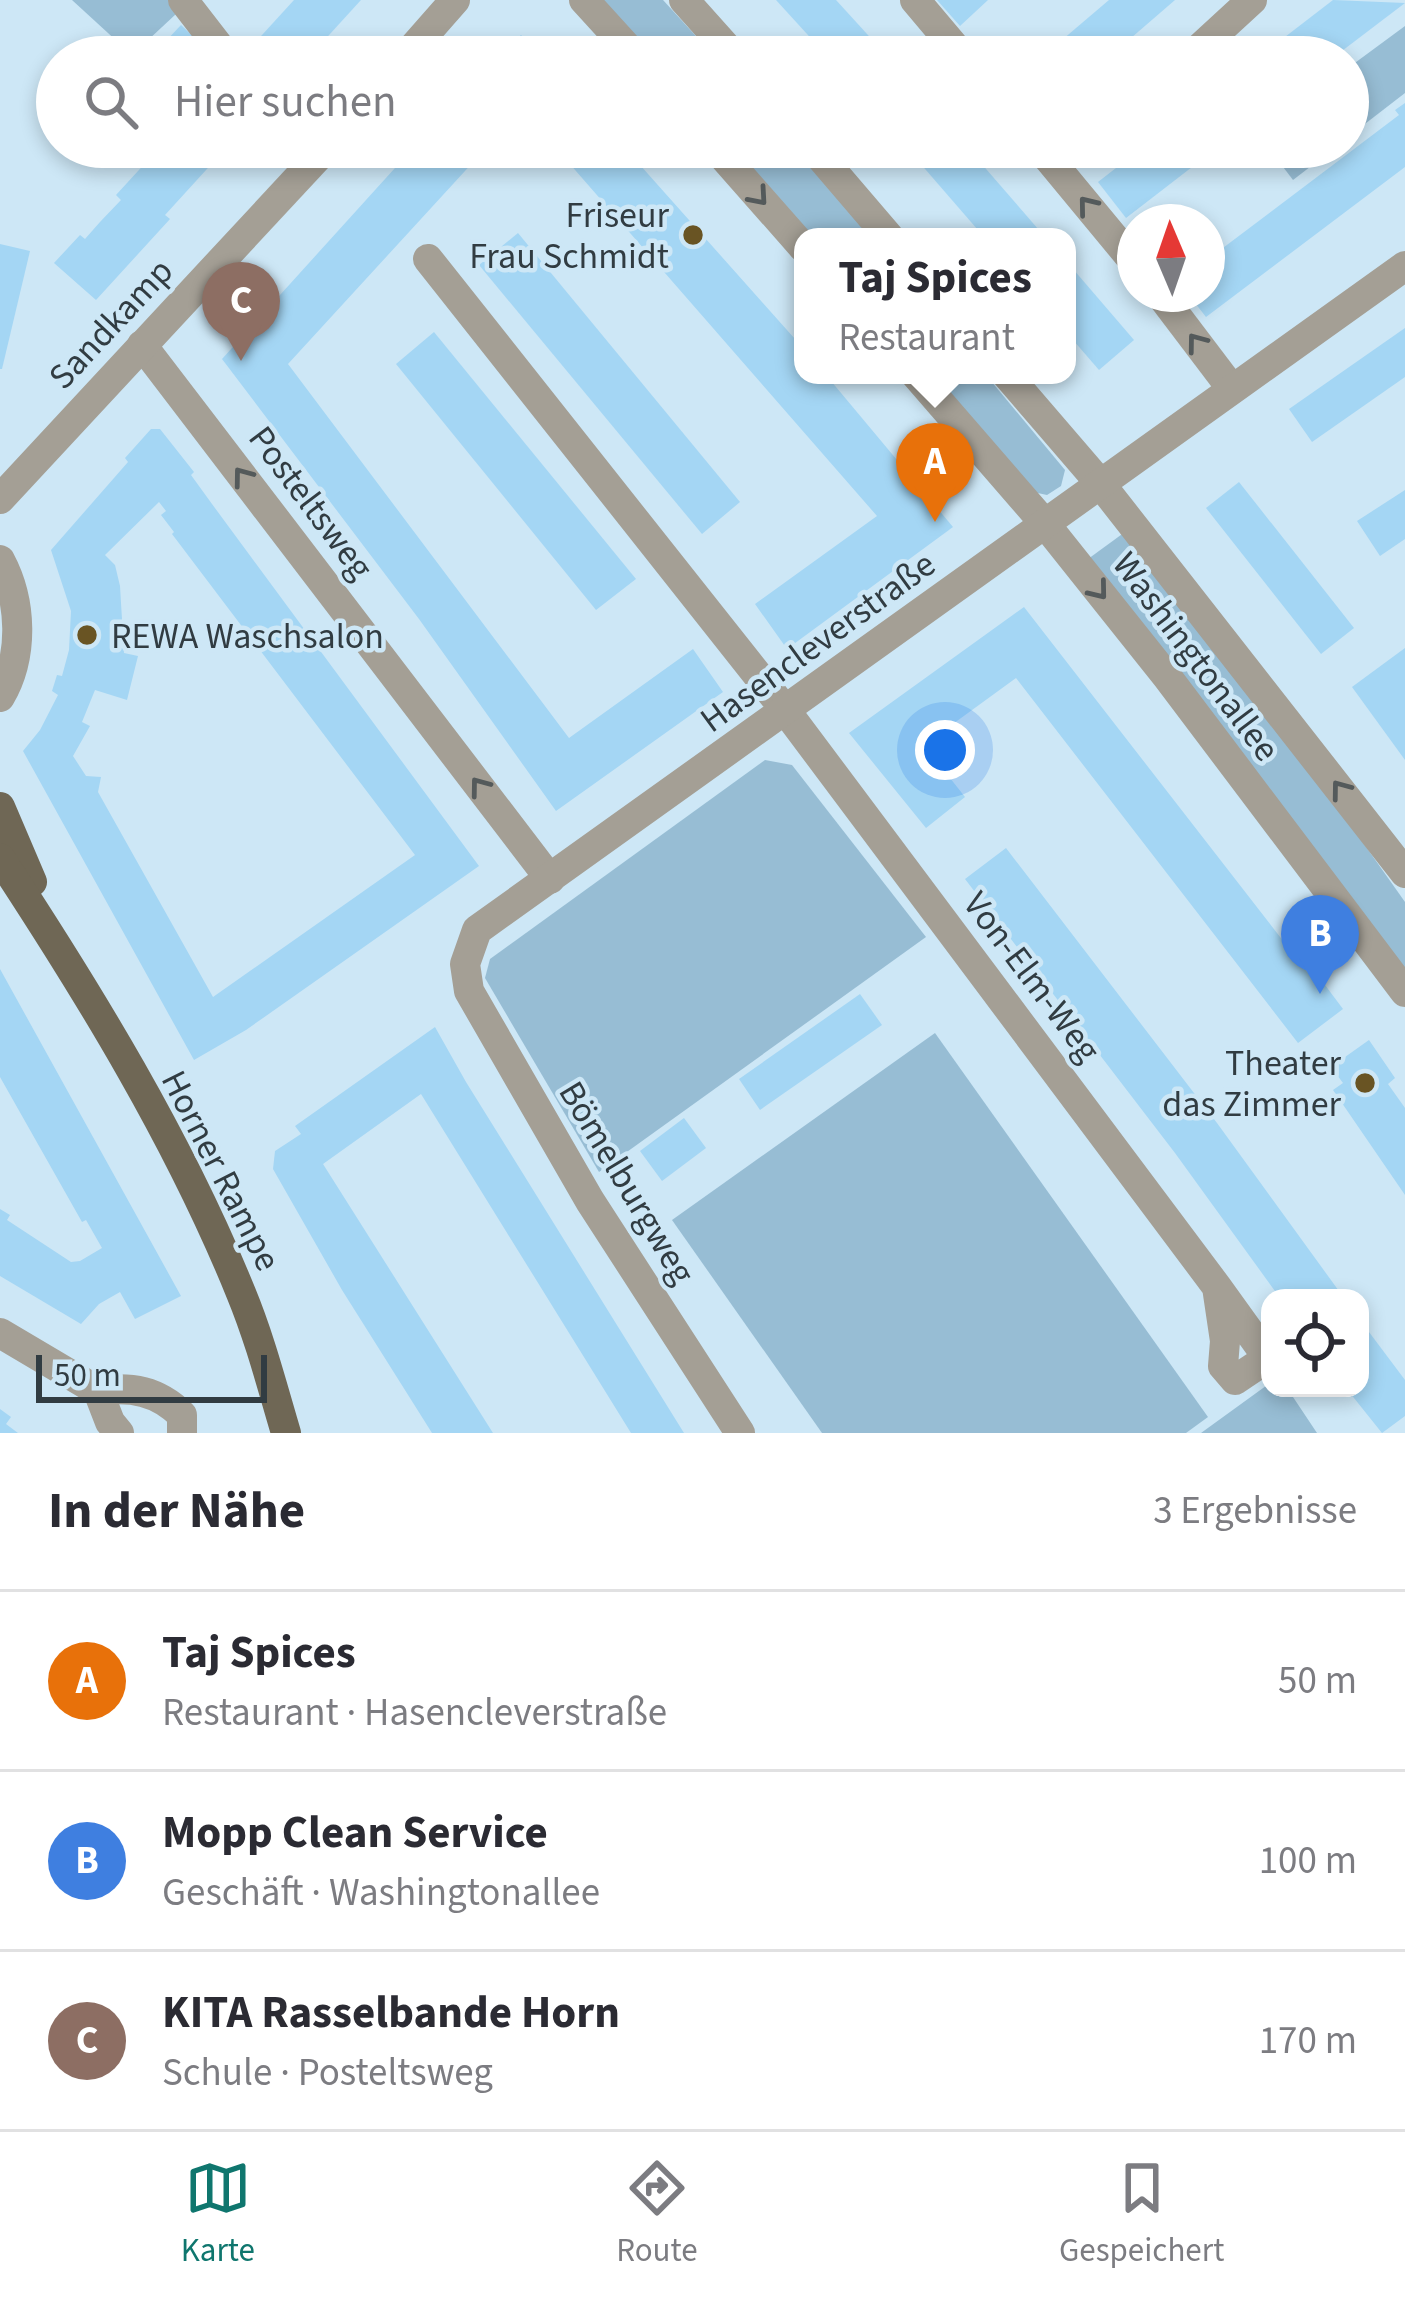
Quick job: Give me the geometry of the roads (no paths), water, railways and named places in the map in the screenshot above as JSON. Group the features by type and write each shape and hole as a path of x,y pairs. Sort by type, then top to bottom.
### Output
{"main road":[{"name":"Horner Rampe","path":"0,807 63,954"},
{"name":"Horner Rampe","path":"0,858 63,954 172,1148 241,1290 284,1426"}],"street":[{"path":"183,0 211,36"},
{"path":"423,36 455,0"},
{"path":"584,0 617,36"},
{"path":"683,0 716,36"},
{"path":"914,0 945,36"},
{"path":"1213,36 1252,0"},
{"name":"Sandkamp","path":"0,499 305,168"},
{"path":"733,168 794,237"},
{"path":"830,168 881,228"},
{"path":"1056,168 1117,241"},
{"name":"Von-Elm-Weg","path":"428,259 786,711 1217,1287"},
{"name":"Hasencleverstraße","path":"465,964 477,930 1405,266"},
{"path":"1174,312 1232,389"},
{"name":"Posteltsweg","path":"142,345 550,878"},
{"name":"Washingtonallee","path":"924,384 1046,525 1168,678 1405,992"},
{"name":"Washingtonallee","path":"1015,384 1099,482 1405,873"},
{"path":"0,560 15,604 18,641 9,681 0,697"},
{"name":"Bömelburgweg","path":"465,964 469,992 590,1201 740,1433"},
{"path":"0,1333 98,1391 122,1388 168,1400 182,1415 182,1433"},
{"path":"98,1391 119,1433"}],"place":[{"name":"Friseur Frau Schmidt","path":"693,235"},
{"name":"KITA Rasselbande Horn","path":"241,361"},
{"name":"Taj Spices","path":"935,522"},
{"name":"REWA Waschsalon","path":"87,635"},
{"name":"Mopp Clean Service","path":"1320,994"},
{"name":"Theater das Zimmer","path":"1365,1083"}]}
